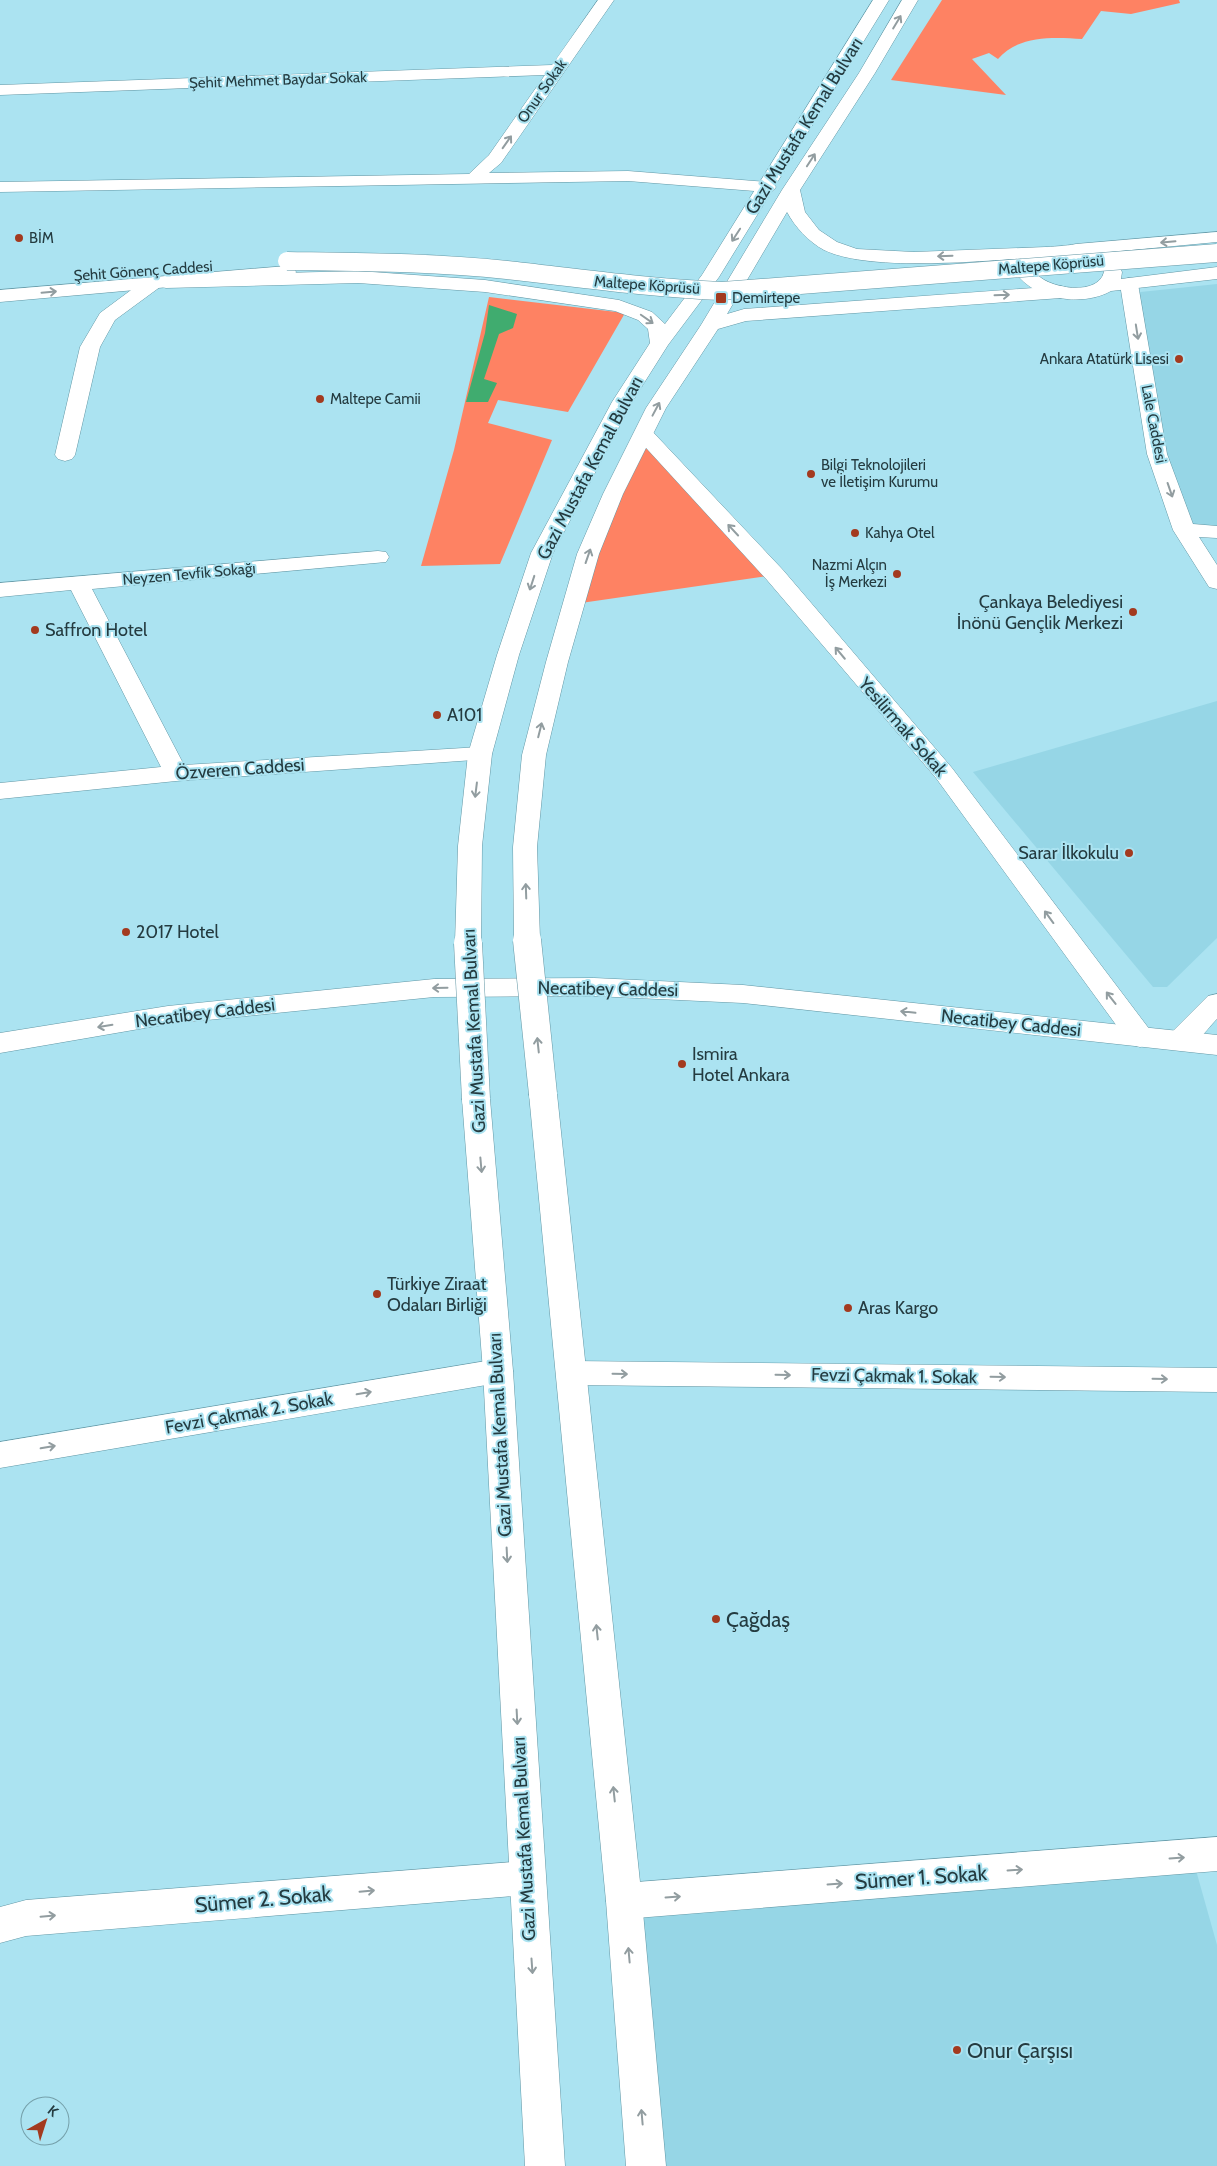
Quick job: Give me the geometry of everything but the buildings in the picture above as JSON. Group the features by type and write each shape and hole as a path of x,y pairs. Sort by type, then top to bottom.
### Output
{"main road":[{"name":"Onur Sokak","path":"474,178 495,159 606,0"},
{"name":"Gazi Mustafa Kemal Bulvarı","path":"544,2166 498,1371 476,1099 468,942 470,846 480,754 508,655 542,553 622,402 660,343 710,277 882,0"},
{"name":"Gazi Mustafa Kemal Bulvarı","path":"646,2166 624,1900 528,940 525,847 534,755 557,662 588,554 613,494 656,408 711,325 791,190 867,73 910,0"},
{"name":"Şehit Mehmet Baydar Sokak","path":"0,90 557,70"},
{"path":"0,187 628,176 767,187"},
{"path":"791,190 796,214 813,234 831,246 855,254 914,257 1053,251 1217,238"},
{"path":"1060,292 1036,285 1024,272 1024,266 1028,260 1053,251 1089,255 1109,266 1112,280 1106,286"},
{"name":"Maltepe Köprüsü","path":"287,266 410,262 506,270 668,289 722,291 796,287 1217,252"},
{"name":"Maltepe Köprüsü","path":"287,266 499,282 664,301 749,303 1217,262"},
{"path":"65,455 90,347 107,317 159,283 287,266"},
{"name":"Şehit Gönenç Caddesi","path":"0,282 287,266"},
{"path":"711,325 744,314 983,296 1086,292 1106,286 1217,273"},
{"path":"159,283 358,277 485,286 619,306 645,316 657,327 660,343"},
{"name":"Şehit Gönenç Caddesi","path":"0,296 159,283"},
{"name":"Lale Caddesi","path":"1129,284 1158,454 1184,530 1217,582"},
{"name":"Yesilirmak Sokak","path":"644,434 775,575 944,773 1140,1037"},
{"path":"1184,530 1217,532"},
{"name":"Neyzen Tevfik Sokağı","path":"0,590 378,556"},
{"path":"79,584 176,773"},
{"name":"Özveren Caddesi","path":"0,791 176,773 480,754"},
{"name":"Necatibey Caddesi","path":"0,1043 168,1015 434,988 542,987 680,990 743,994 1217,1045"},
{"path":"1180,1041 1217,1003"},
{"name":"Fevzi Çakmak 2. Sokak","path":"0,1455 498,1371"},
{"name":"Fevzi Çakmak 1. Sokak","path":"571,1373 1217,1380"},
{"name":"Sümer 1. Sokak","path":"624,1900 1217,1854"},
{"name":"Sümer 2. Sokak","path":"0,1925 26,1918 526,1878"}],"shaded area":[{"path":"942,0 1179,0 1180,3 1131,14 1101,11 1082,39 1037,39 1016,45 998,59 989,53 972,59 1006,95 891,80"},
{"name":"Ankara Atatürk Lisesi","path":"1217,284 1217,532 1184,530 1157,454 1131,293"},
{"path":"489,297 625,313 568,412 498,400 488,423 552,440 500,564 421,566 454,450"},
{"path":"489,305 517,314 513,328 499,334 484,379 497,383 488,402 466,402 485,333"},
{"path":"644,434 775,575 574,604"},
{"name":"Sarar İlkokulu","path":"1217,701 1217,938 1167,987 1153,987 973,772"},
{"name":"Onur Çarşısı","path":"1192,1856 1217,1945 1217,2166 646,2166 624,1901"}],"place":[{"name":"BİM","path":"19,238"},
{"name":"Demirtepe","path":"721,298"},
{"name":"Ankara Atatürk Lisesi","path":"1179,359"},
{"name":"Maltepe Camii","path":"320,399"},
{"name":"Bilgi Teknolojileri ve İletişim Kurumu","path":"811,474"},
{"name":"Kahya Otel","path":"855,533"},
{"name":"Nazmi Alçın İş Merkezi","path":"897,574"},
{"name":"Çankaya Belediyesi İnönü Gençlik Merkezi","path":"1133,612"},
{"name":"Saffron Hotel","path":"35,630"},
{"name":"A101","path":"437,715"},
{"name":"Sarar İlkokulu","path":"1129,853"},
{"name":"2017 Hotel","path":"126,932"},
{"name":"Ismira Hotel Ankara","path":"682,1064"},
{"name":"Türkiye Ziraat Odaları Birliği","path":"377,1294"},
{"name":"Aras Kargo","path":"848,1308"},
{"name":"Çağdaş","path":"716,1619"},
{"name":"Onur Çarşısı","path":"957,2050"}]}
